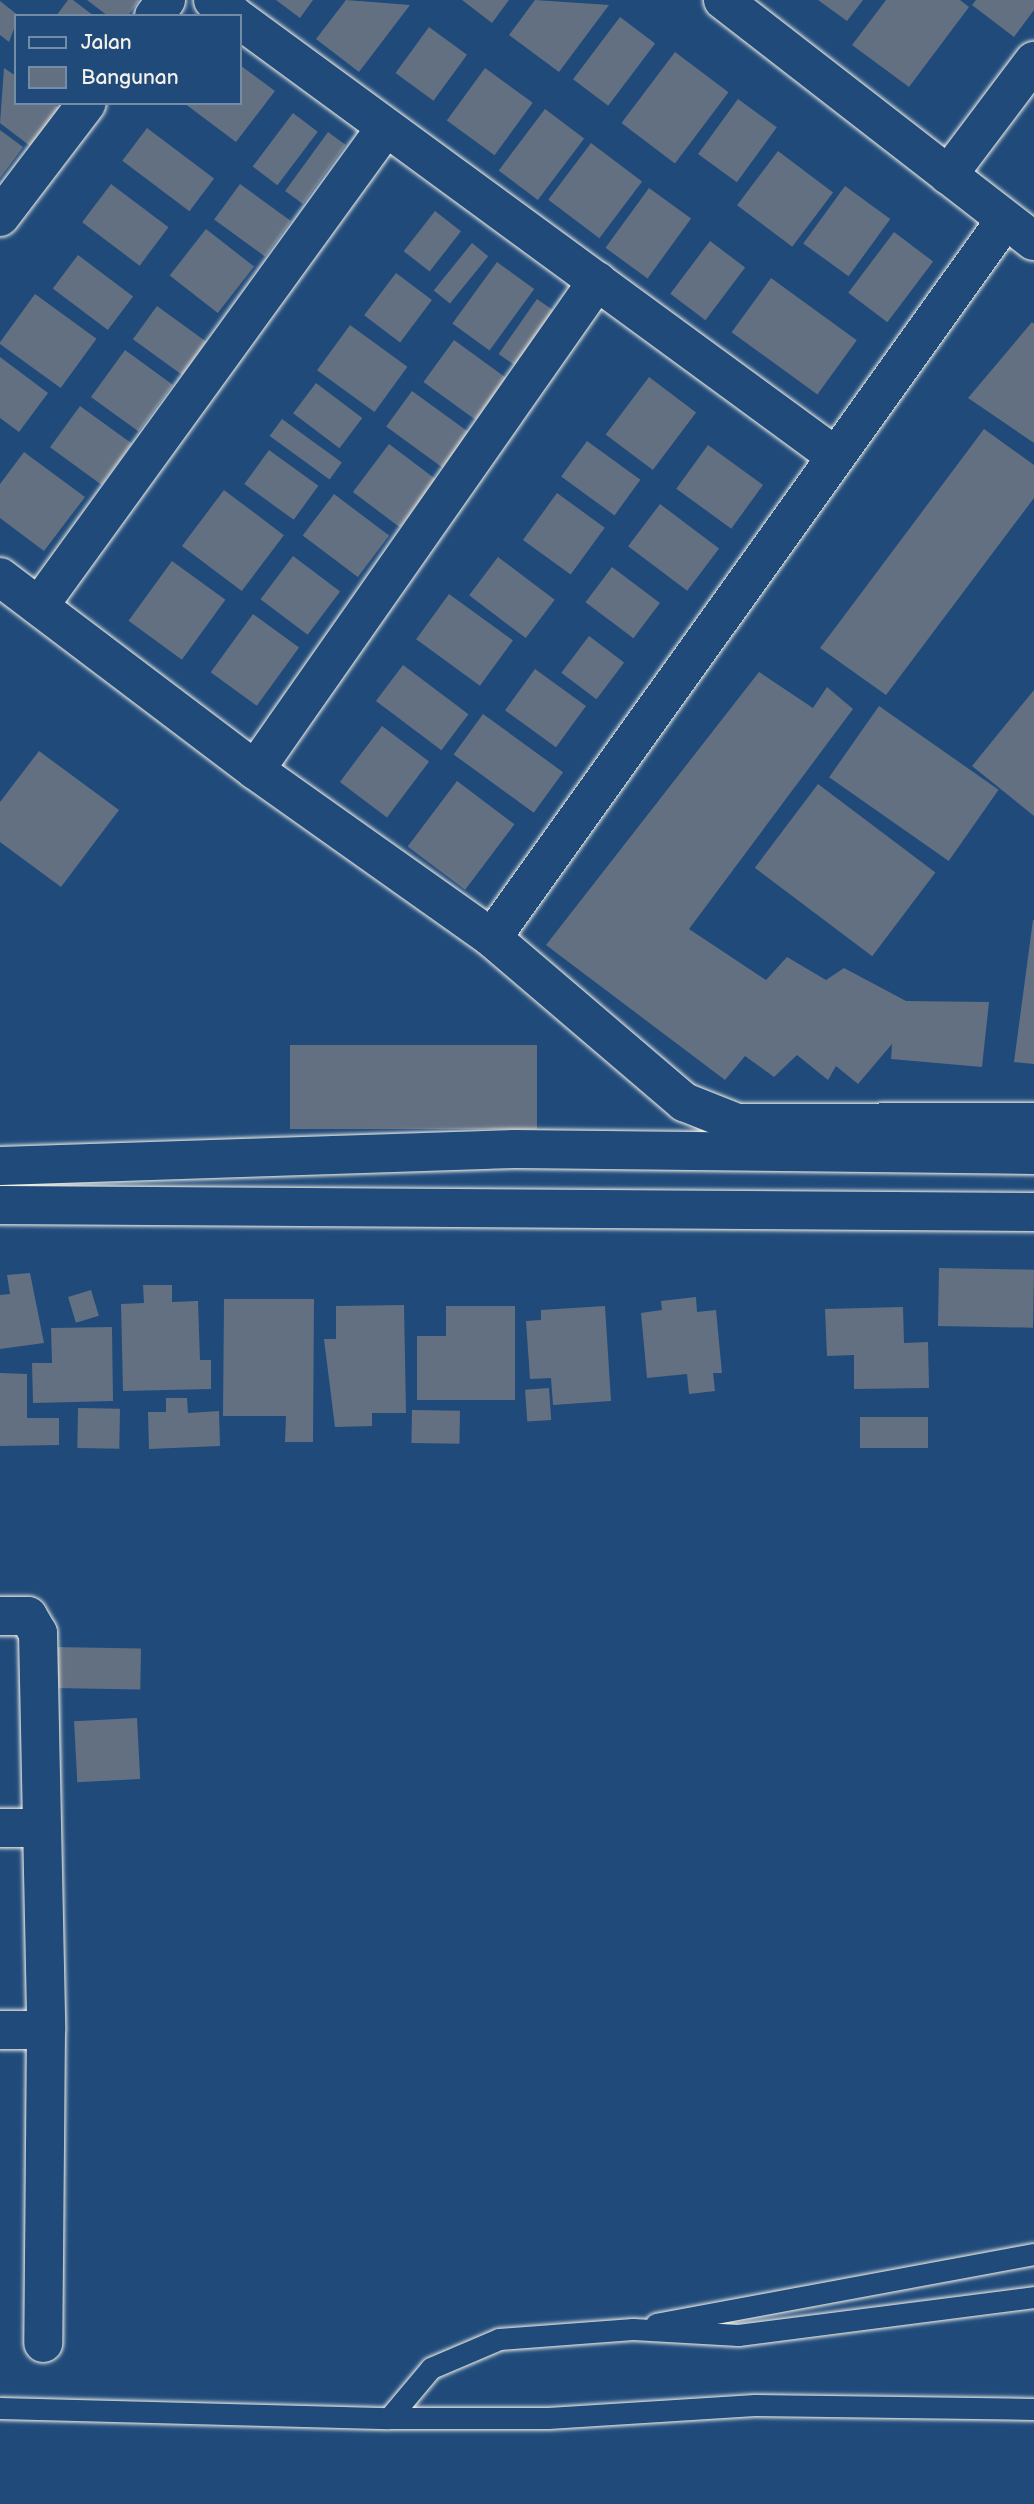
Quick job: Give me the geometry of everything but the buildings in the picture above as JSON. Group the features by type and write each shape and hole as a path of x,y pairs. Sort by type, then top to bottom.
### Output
{"street":[{"path":"213,0 232,14"},
{"path":"492,938 834,455 1020,230 723,0"},
{"path":"242,20 834,455"},
{"path":"948,175 1034,61"},
{"path":"0,217 85,105"},
{"path":"39,606 386,127"},
{"path":"255,770 597,281"},
{"path":"0,576 255,770 492,938 684,1102 737,1123 1034,1122"},
{"path":"510,1209 515,1149"},
{"path":"0,1166 515,1149 1034,1155"},
{"path":"0,1205 1034,1212"},
{"path":"0,1616 27,1616 37,1628 46,2030 43,2343"},
{"path":"0,1828 42,1828"},
{"path":"0,2030 46,2030"}],"lane":[{"path":"634,2329 1034,2254"},
{"path":"390,2418 431,2368 463,2350 562,2331 634,2329 738,2335 1034,2297"},
{"path":"0,2408 390,2418 548,2418 755,2405 1034,2409"}]}
